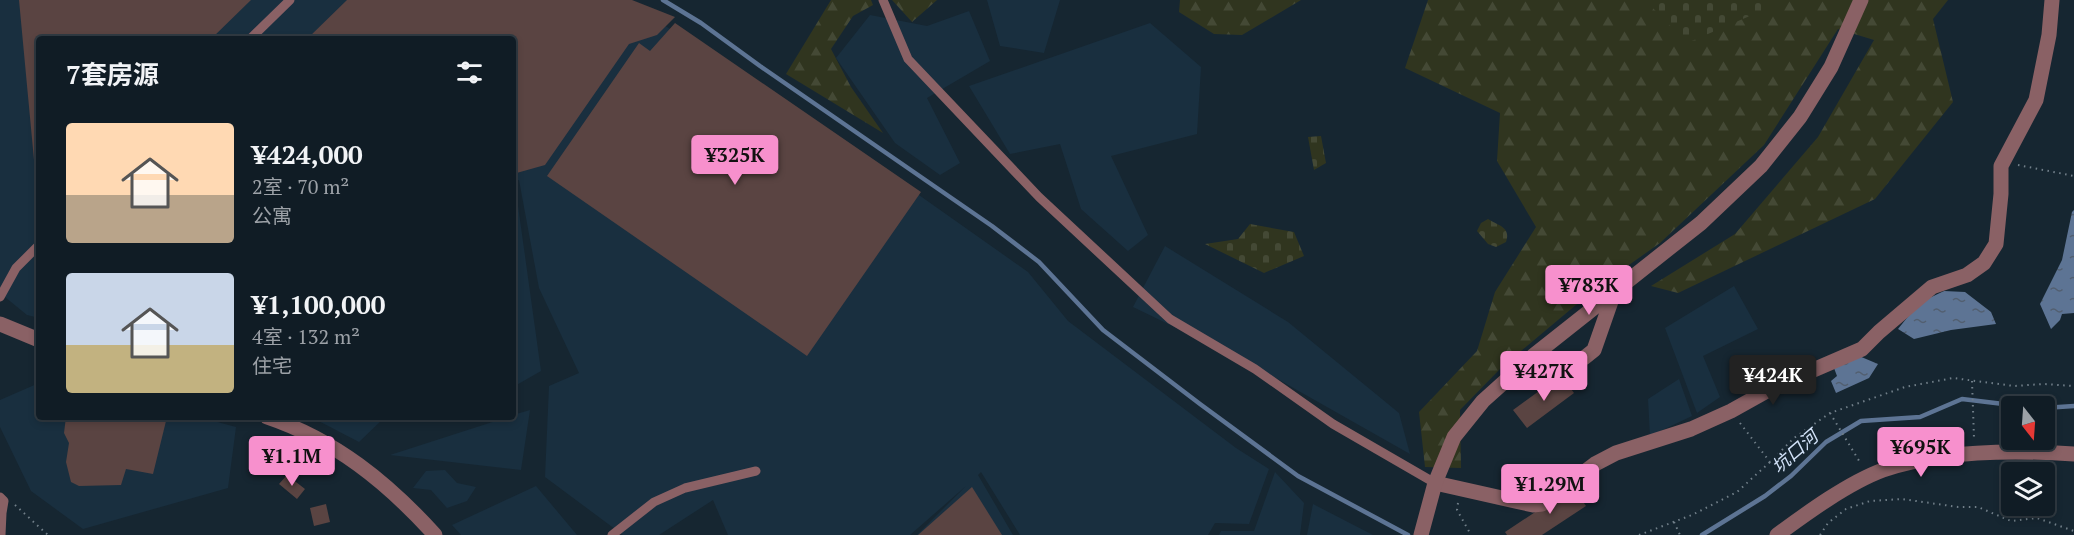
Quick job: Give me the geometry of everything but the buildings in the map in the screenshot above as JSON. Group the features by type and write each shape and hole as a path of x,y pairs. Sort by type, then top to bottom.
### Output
{"street":[{"path":"1422,530 1435,483 1454,437 1483,401 1533,356 1701,223 1761,166 1800,117 1831,67 1861,0"},
{"path":"1435,483 1542,504 1595,464 1616,453 1691,429 1731,411 1774,387 1862,349 1932,287 1967,275 1984,262 1996,244 2001,166 2036,100 2049,35 2052,0"},
{"path":"1584,358 1594,350 1615,290"},
{"path":"0,324 36,339"},
{"path":"274,420 309,434 358,463 393,491 435,535"},
{"path":"1777,535 1826,501 1882,470 1945,455 2033,451 2074,454"}],"lane":[{"path":"253,36 290,0"},
{"path":"883,0 908,59 1039,197 1170,319 1255,369 1333,423 1435,483"},
{"path":"1,291 16,268 36,248"},
{"path":"612,535 654,502 685,488 756,471"},
{"path":"1,535 4,497"}],"path":[{"path":"2001,166 2013,164 2074,176"},
{"path":"1640,535 1674,522 1737,492 1794,438 1830,413 1905,387 1953,378 2014,386 2044,384 2074,386"},
{"path":"1972,381 1974,445"},
{"path":"1731,411 1770,462"},
{"path":"1830,413 1866,471"},
{"path":"1460,489 1457,510 1471,535"},
{"path":"4,497 48,535"},
{"path":"1820,535 1828,523 1846,509 1870,501 1902,499 1958,507 1978,507 2011,521 2037,518 2074,531"},
{"path":"1674,522 1680,535"}],"shaded area":[{"path":"0,0 623,0 773,92 1028,272 1068,321 1236,448 1269,469 1249,524 1215,523 1208,535 1020,535 981,472 978,475 1013,535 917,535 966,486 910,535 728,535 713,500 659,535 623,535 545,477 549,386 579,373 539,288 519,180 516,180 516,36 36,36 36,317 27,315 0,293"},
{"path":"987,0 1060,0 1044,53 1000,46"},
{"path":"969,11 990,61 927,98 960,163 940,175 895,143 836,58 870,15 927,26"},
{"path":"1150,23 1201,67 1197,134 1111,156 1148,235 1128,251 1081,209 1060,144 1010,154 969,86"},
{"path":"516,191 541,371 516,385"},
{"path":"1165,246 1288,322 1399,413 1410,454 1251,364 1133,307"},
{"path":"1734,286 1758,329 1703,356 1720,397 1697,413 1665,328"},
{"path":"1679,379 1692,416 1650,436 1648,399"},
{"path":"36,384 36,420 210,420 236,427 228,488 83,529 31,491 0,427 0,400"},
{"path":"530,410 521,470 390,455 499,420 516,420 516,414"},
{"path":"317,420 382,420 359,442"},
{"path":"445,470 457,483 476,487 467,501 447,508 431,490 413,488 426,471"},
{"path":"1275,472 1304,503 1300,535 1219,535 1221,531 1254,531"},
{"path":"536,486 577,535 461,535 452,525"},
{"path":"1313,504 1373,535 1307,535"}],"green space":[{"path":"831,0 871,0 873,5 853,16 831,49 851,87 883,133 786,74"},
{"path":"892,0 937,0 912,22"},
{"path":"1180,0 1301,0 1242,35 1214,34 1179,12"},
{"path":"1428,0 1948,0 1933,19 1953,102 1875,199 1678,293 1651,286 1735,234 1818,137 1874,40 1838,29 1764,145 1660,243 1595,289 1503,366 1460,410 1461,468 1425,467 1419,412 1477,351 1495,292 1536,227 1497,161 1500,113 1405,68"},
{"path":"1645,0 1787,0 1687,43"},
{"path":"1321,136 1326,163 1314,170 1308,137"},
{"path":"1488,219 1505,230 1506,242 1496,247 1488,244 1477,231 1481,223"},
{"path":"1250,224 1294,232 1304,256 1264,273 1205,244 1238,239"}],"water":[{"path":"2074,210 2074,313 2062,314 2060,320 2051,329 2040,304 2062,260"},
{"path":"1944,291 1965,292 1991,312 1996,324 1951,330 1914,339 1898,329 1919,303"},
{"path":"1859,356 1878,364 1869,378 1836,393 1831,381 1837,376 1834,368"}],"waterway":[{"path":"663,0 701,23 992,226 1039,262 1103,330 1298,476 1408,535"},
{"name":"坑口河","path":"1702,535 1765,496 1791,476 1826,442 1861,421 1920,417 1962,399 2001,404"},
{"name":"坑口河","path":"2055,407 2074,406"}]}
